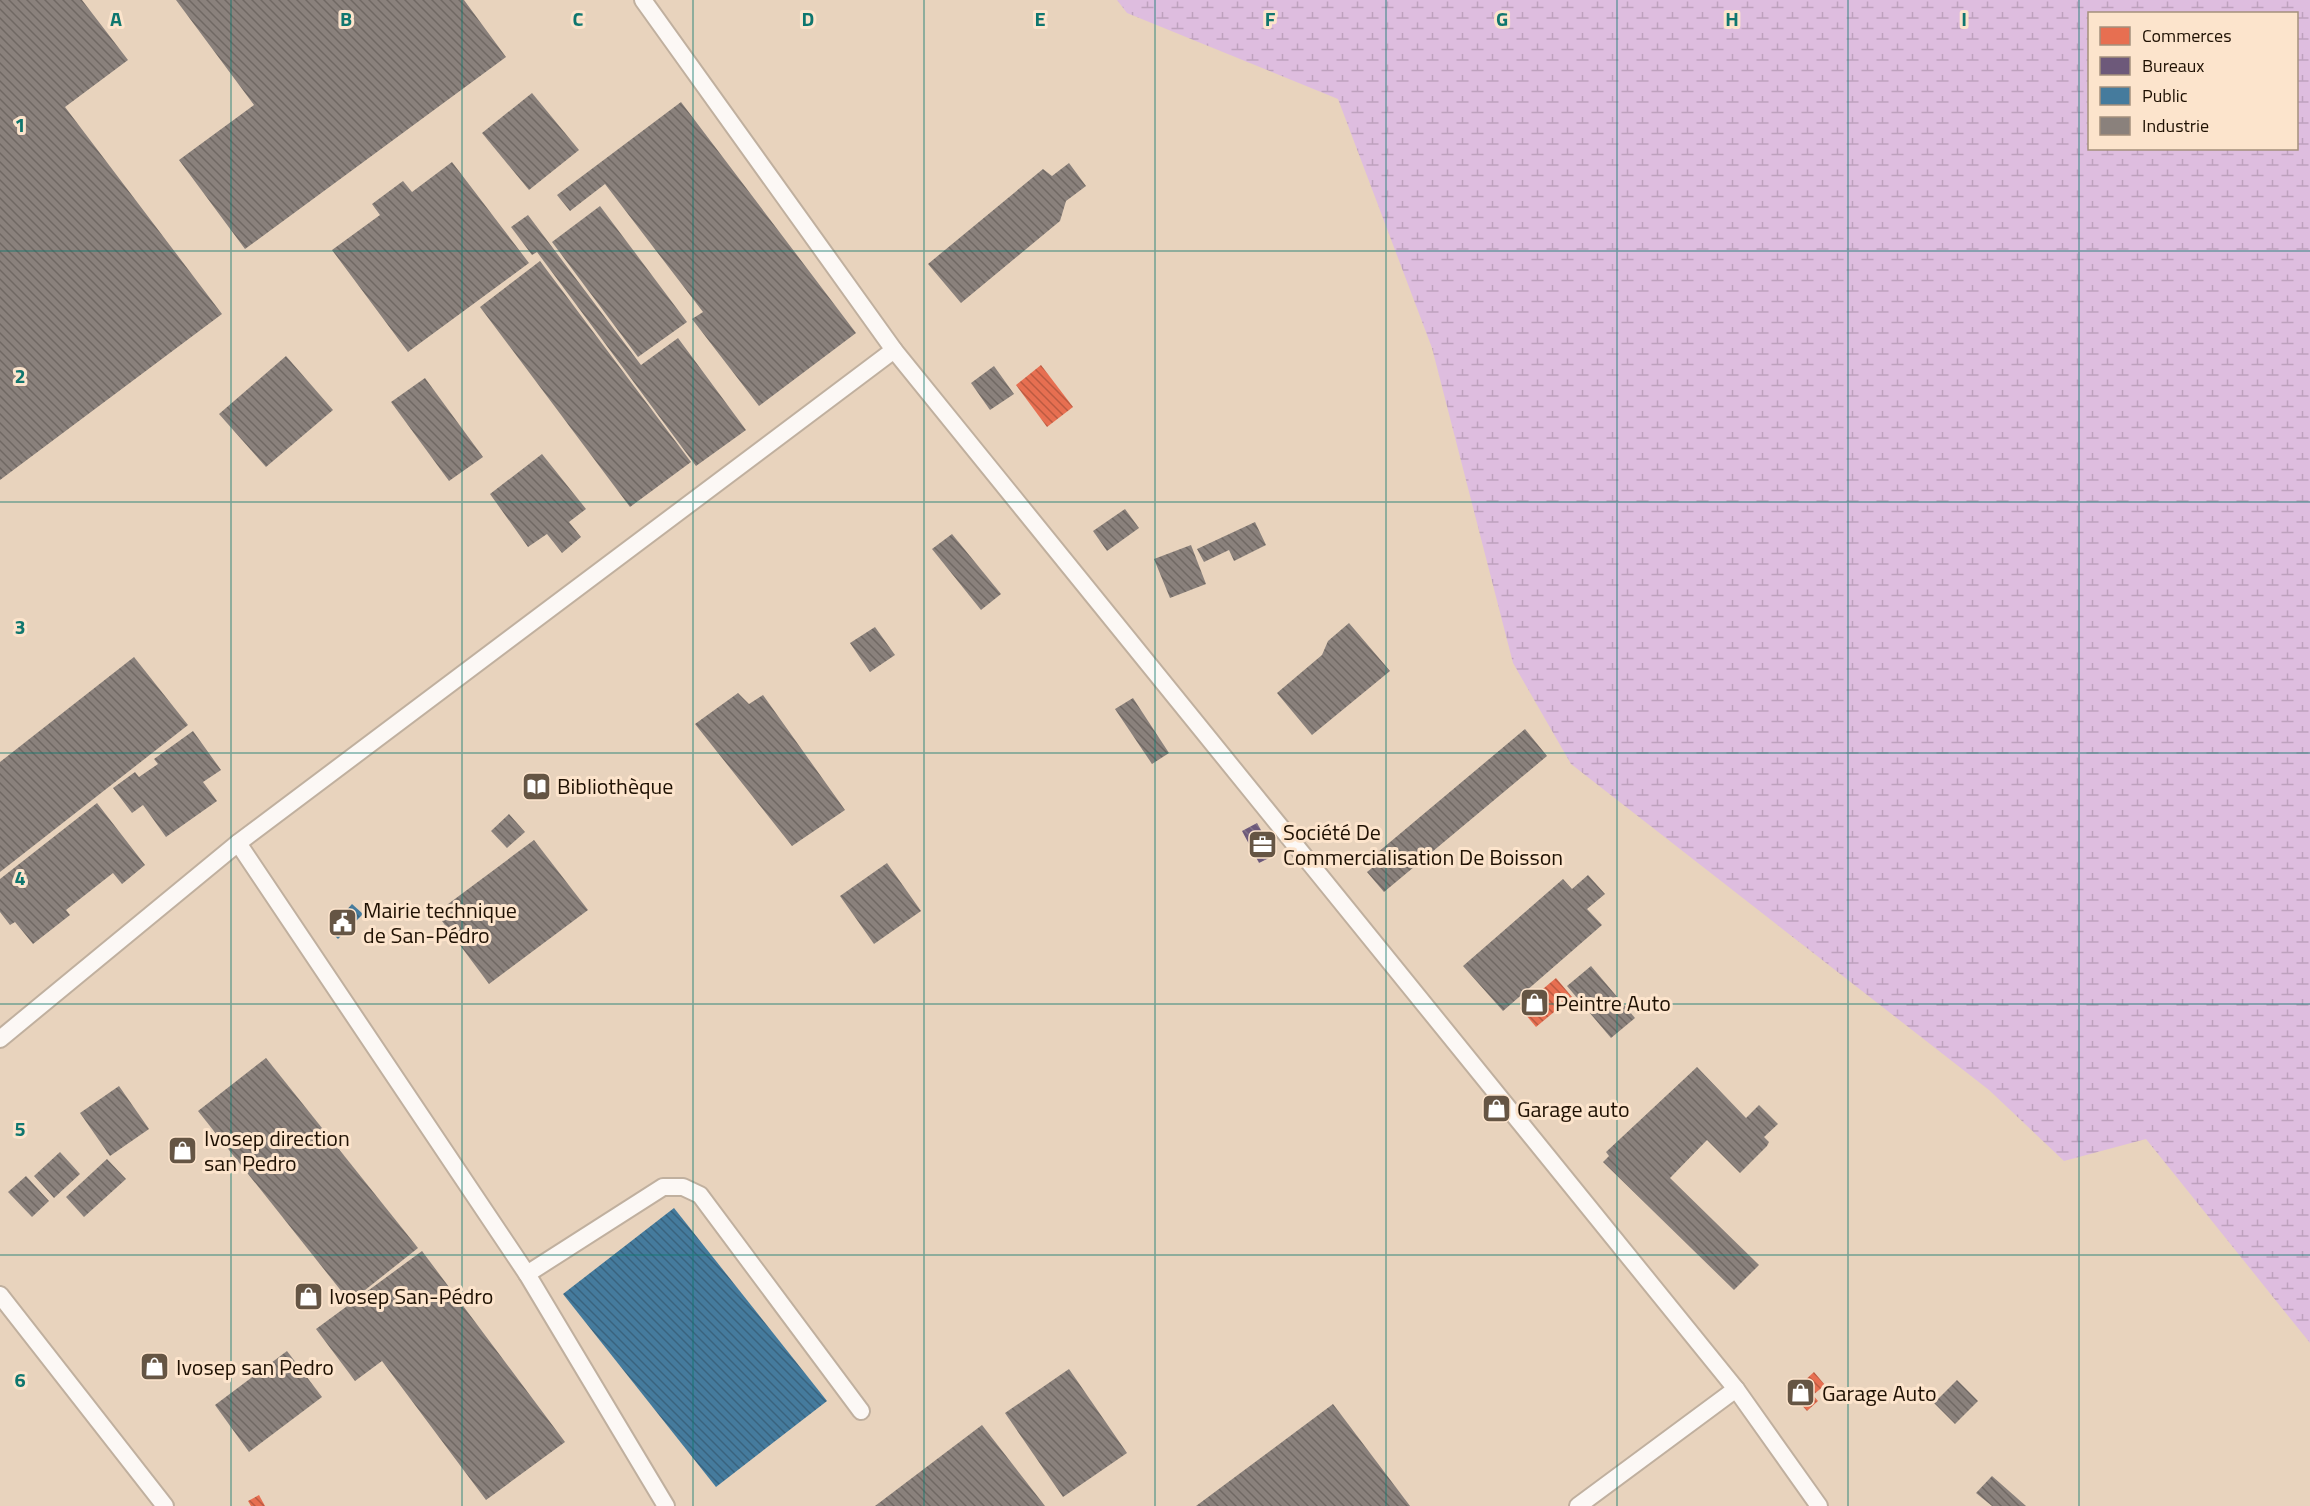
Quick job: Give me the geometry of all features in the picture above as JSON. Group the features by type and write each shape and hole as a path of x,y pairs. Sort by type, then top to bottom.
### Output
{"lane":[{"path":"643,0 894,350 1736,1389 1819,1506"},
{"path":"0,1039 238,843 894,350"},
{"path":"238,843 526,1275 666,1506"},
{"path":"526,1275 663,1187 683,1187 700,1195 861,1411"},
{"path":"0,1295 165,1506"},
{"path":"1578,1506 1736,1389"}],"green space":[{"path":"1117,0 2310,0 2310,1343 2146,1139 2064,1161 1989,1090 1571,764 1513,663 1432,348 1338,99 1127,13"}],"building: Commerces":[{"path":"1041,365 1073,407 1047,427 1016,385"},
{"path":"1556,978 1572,997 1536,1027 1520,1008"},
{"path":"1814,1372 1825,1385 1813,1395 1818,1401 1807,1411 1791,1393"},
{"path":"259,1495 265,1506 251,1506 248,1501"}],"building: Bureaux":[{"path":"1257,823 1275,855 1259,863 1242,831"}],"building: Public":[{"path":"352,904 363,914 338,939 329,930"},
{"path":"674,1208 827,1401 716,1487 563,1294"}],"building: Industrie":[{"path":"0,0 82,0 128,60 65,107 222,314 0,480"},
{"path":"176,0 464,0 506,57 245,249 179,160 254,105"},
{"path":"532,93 579,150 529,190 482,133"},
{"path":"681,102 856,333 759,406 692,319 703,312 605,184 570,211 557,195"},
{"path":"452,162 529,263 408,352 332,250 380,215 372,204 403,181 412,192"},
{"path":"1069,163 1086,186 1066,201 1060,221 961,303 928,264 1043,169 1052,176"},
{"path":"600,206 687,322 638,357 552,242"},
{"path":"528,215 641,365 678,338 746,430 696,466 537,252 532,255 511,227"},
{"path":"540,261 691,462 630,507 480,307"},
{"path":"286,356 333,410 266,467 219,414"},
{"path":"994,366 1014,394 990,410 971,383"},
{"path":"425,378 483,457 449,481 391,402"},
{"path":"542,454 586,509 569,522 581,537 562,553 547,534 528,547 490,494"},
{"path":"1125,509 1139,528 1107,551 1093,531"},
{"path":"1255,522 1266,545 1234,561 1229,550 1204,562 1197,549"},
{"path":"952,534 1001,594 981,610 932,549"},
{"path":"1191,545 1206,584 1170,598 1154,559"},
{"path":"1349,623 1390,671 1312,735 1277,693 1322,655 1328,641"},
{"path":"875,627 895,655 870,672 850,643"},
{"path":"134,657 188,725 0,872 0,762"},
{"path":"738,693 749,704 763,695 845,810 792,846 695,724"},
{"path":"1133,698 1169,753 1152,764 1115,709"},
{"path":"1525,729 1547,756 1384,892 1367,872 1377,864 1377,853"},
{"path":"193,731 221,770 203,782 217,801 166,837 143,805 132,813 113,788 135,772 139,777 158,764 154,759"},
{"path":"97,803 145,865 122,884 113,873 66,910 70,915 33,944 15,922 10,925 0,912 0,879"},
{"path":"509,814 525,832 507,848 491,831"},
{"path":"534,840 588,910 489,984 436,913"},
{"path":"887,863 921,911 874,944 840,896"},
{"path":"1588,875 1605,894 1587,909 1602,925 1503,1011 1463,966 1563,879 1572,889"},
{"path":"1591,966 1635,1018 1611,1038 1567,986"},
{"path":"266,1058 418,1248 350,1302 198,1111"},
{"path":"1697,1067 1746,1118 1759,1105 1778,1124 1764,1137 1769,1142 1767,1146 1740,1173 1707,1140 1670,1178 1759,1265 1734,1290 1603,1162 1609,1156 1606,1152"},
{"path":"119,1086 149,1129 110,1156 80,1113"},
{"path":"60,1152 80,1174 54,1198 34,1176"},
{"path":"107,1159 126,1179 84,1217 66,1197"},
{"path":"26,1176 49,1201 32,1217 8,1192"},
{"path":"422,1251 565,1442 486,1500 382,1361 355,1381 316,1329"},
{"path":"287,1351 322,1397 249,1452 215,1405"},
{"path":"1069,1369 1127,1453 1063,1497 1005,1413"},
{"path":"1957,1380 1978,1401 1955,1424 1934,1403"},
{"path":"1333,1404 1410,1506 1196,1506"},
{"path":"982,1425 1045,1506 875,1506"},
{"path":"1992,1476 2026,1506 1992,1506 1976,1493"}],"place":[{"name":"Bibliothèque","path":"536,786"},
{"name":"Société De Commercialisation De Boisson","path":"1262,845"},
{"name":"Mairie technique de San-Pédro","path":"342,923"},
{"name":"Peintre Auto","path":"1534,1003"},
{"name":"Garage auto","path":"1496,1109"},
{"name":"Ivosep direction san Pedro","path":"183,1151"},
{"name":"Ivosep San-Pédro","path":"308,1296"},
{"name":"Ivosep san Pedro","path":"155,1367"},
{"name":"Garage Auto","path":"1801,1393"}]}
